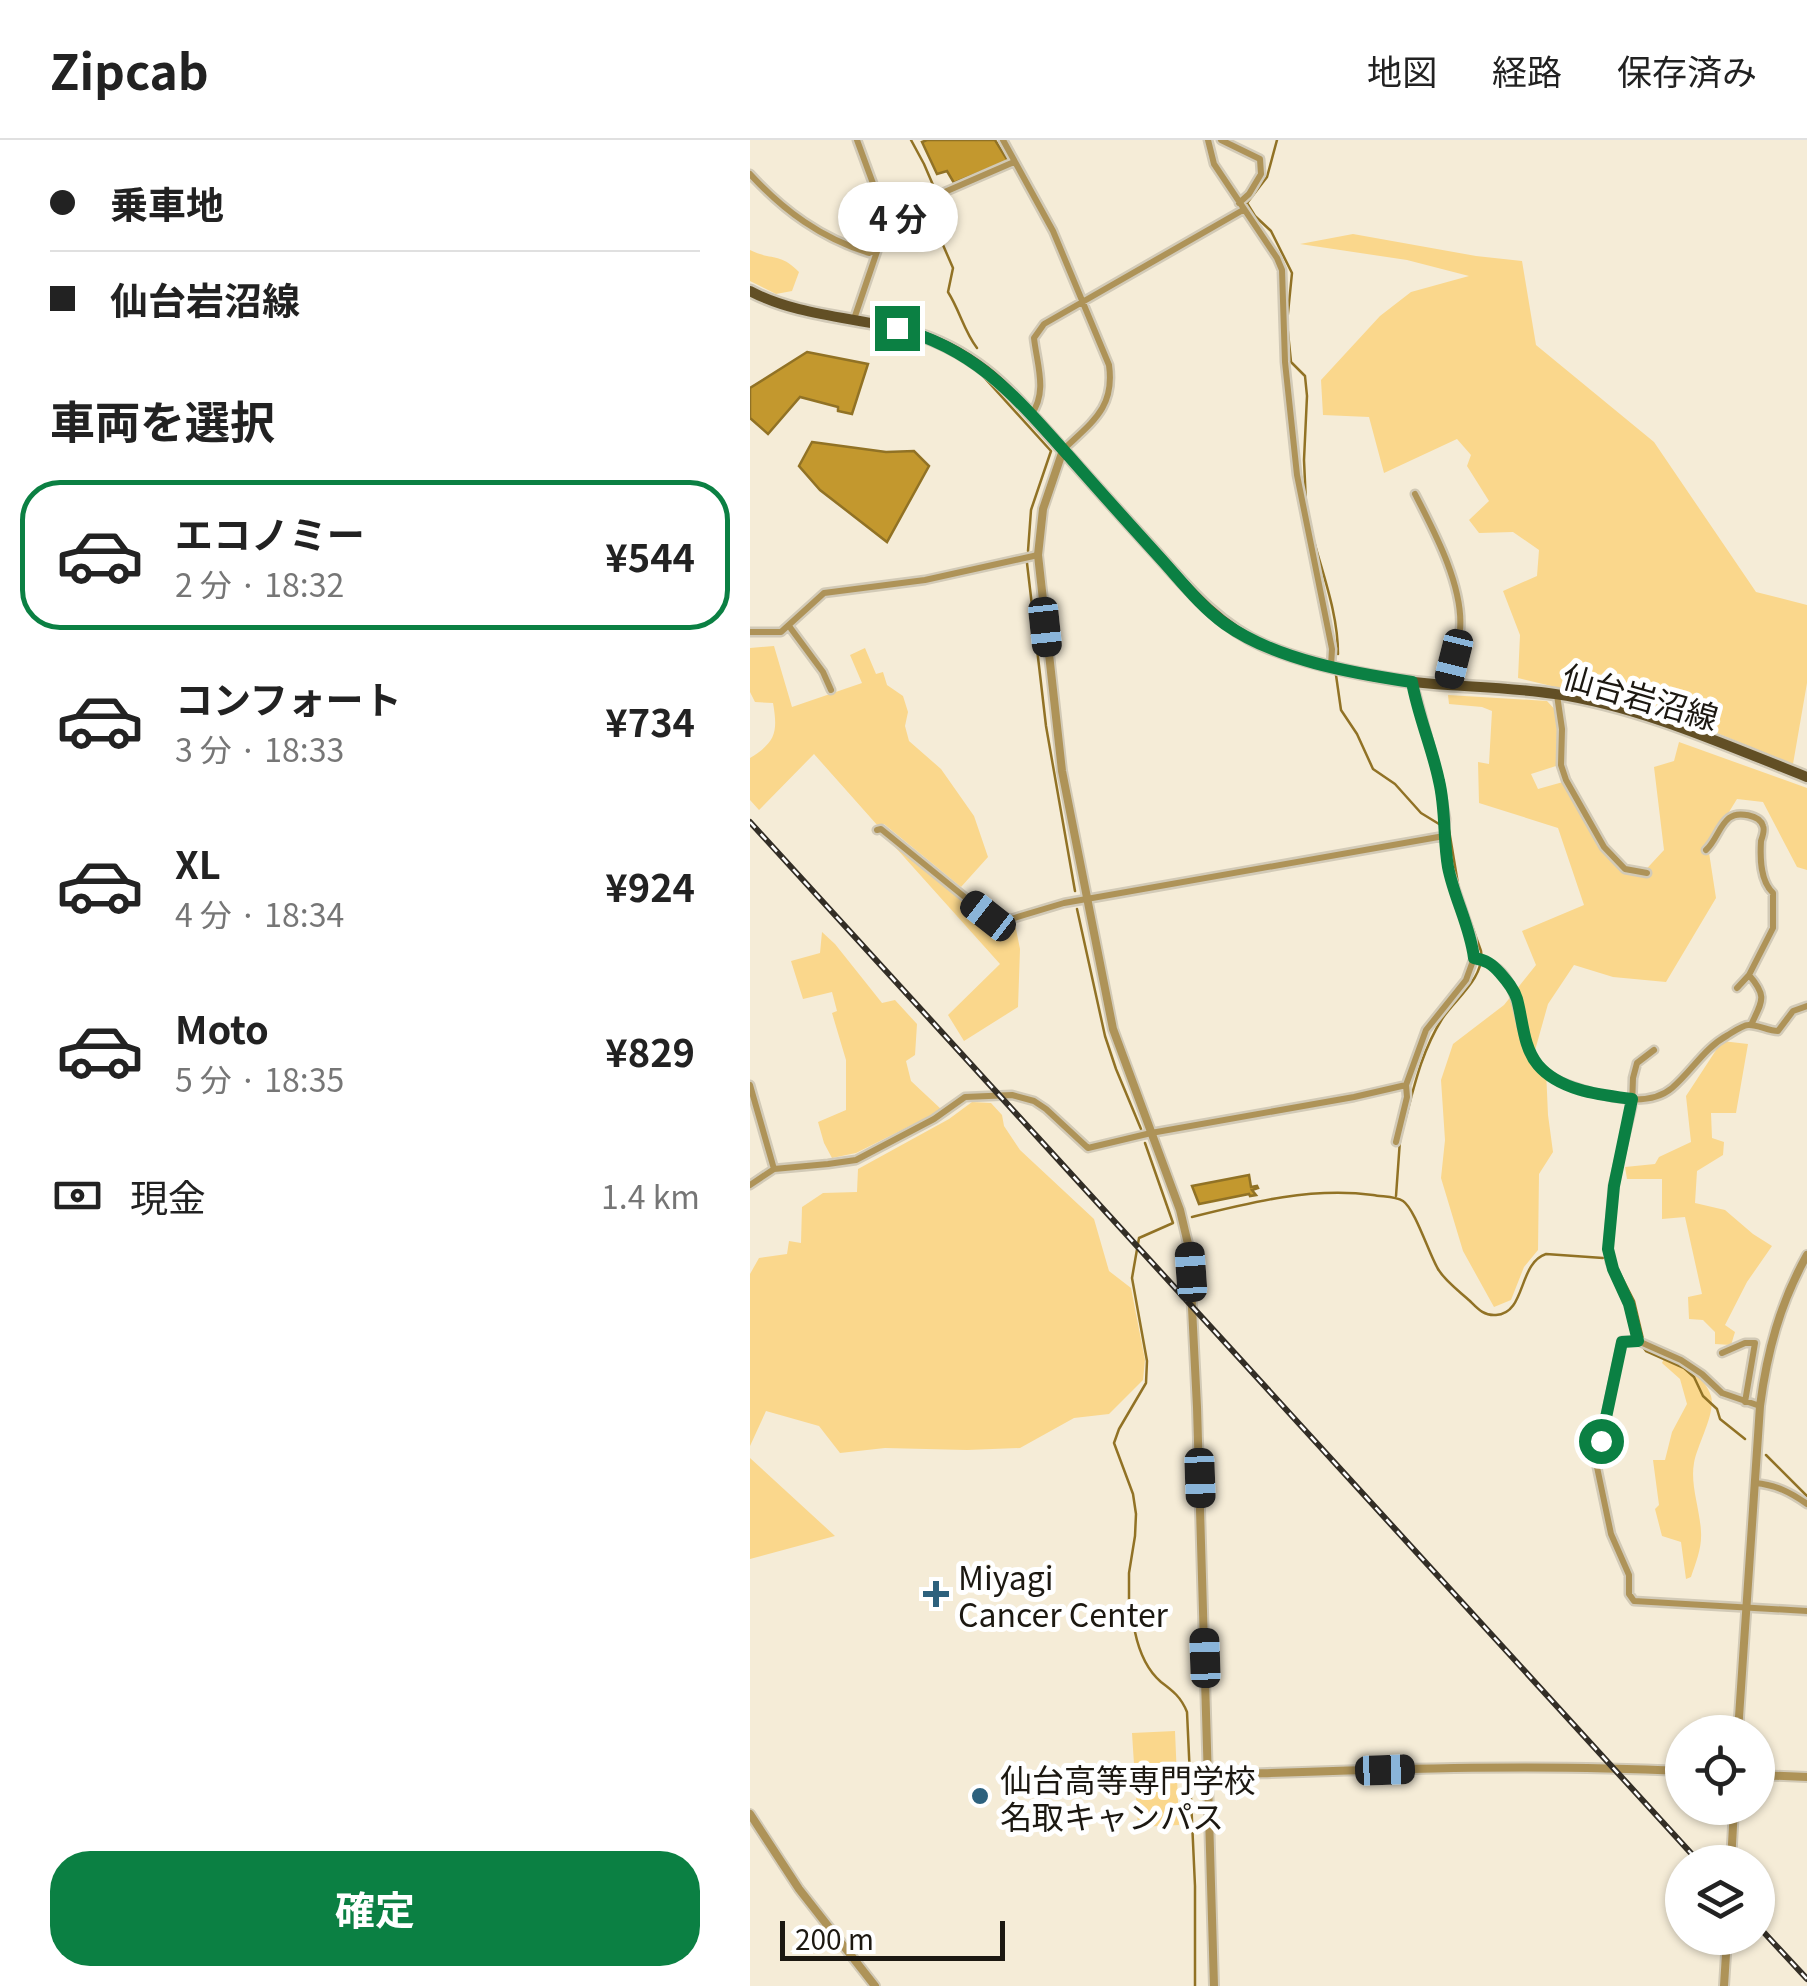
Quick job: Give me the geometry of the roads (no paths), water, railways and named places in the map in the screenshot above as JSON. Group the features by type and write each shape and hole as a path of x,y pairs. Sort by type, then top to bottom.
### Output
{"main road":[{"name":"仙台岩沼線","path":"750,292 786,305 914,333 957,351 1002,385 1188,589 1224,623 1274,650 1412,682 1557,694 1601,704 1807,777"}],"street":[{"path":"854,320 884,231 882,208 858,140"},
{"path":"1002,140 1053,232 1110,365 1108,401 1063,450 1043,510 1038,555 1058,740 1113,1029 1180,1210 1190,1248 1214,1986"},
{"path":"1208,140 1214,164 1282,270 1284,349 1297,475 1332,649 1330,666"},
{"path":"1031,415 1040,403 1041,389 1034,338 1044,324 1241,207 1262,174 1260,159 1220,140"},
{"path":"882,208 940,194 1014,162"},
{"path":"750,174 796,217 824,235 869,252 876,250"},
{"path":"1415,494 1455,589 1460,631 1448,685"},
{"path":"750,632 781,632 824,593 925,580 1038,555"},
{"path":"790,626 831,690"},
{"path":"1412,682 1439,780 1446,818 1448,867 1472,938 1480,959 1493,965 1511,986 1532,1056 1553,1078 1600,1095 1632,1099 1658,1096 1672,1088 1715,1043 1748,1025 1776,1031 1796,1008 1807,1006"},
{"path":"1557,694 1562,729 1561,766 1566,780 1604,846 1625,869 1647,874"},
{"path":"1706,850 1734,815 1750,816 1764,826 1762,874 1773,893 1773,928 1750,975 1737,988"},
{"path":"877,830 881,828 988,916 1011,919 1064,902 1444,836"},
{"path":"1396,1142 1407,1097 1406,1085 1426,1030 1480,959"},
{"path":"1750,975 1761,988 1763,999 1751,1026"},
{"path":"1638,1341 1608,1249 1614,1186 1633,1078 1637,1063 1654,1050"},
{"path":"750,1085 774,1168"},
{"path":"750,1185 774,1168 856,1160 934,1119 964,1098 1012,1095 1034,1102 1088,1148 1406,1085"},
{"path":"1739,1715 1760,1406 1770,1344 1784,1301 1807,1255"},
{"path":"1760,1406 1722,1393 1681,1360 1638,1341 1622,1342 1597,1457 1600,1489 1611,1534 1629,1575 1628,1594 1634,1601 1807,1611"},
{"path":"1722,1353 1744,1342 1770,1344"},
{"path":"1745,1402 1755,1343"},
{"path":"1755,1483 1789,1492 1807,1504"},
{"path":"1207,1774 1497,1766 1665,1770"},
{"path":"1775,1775 1807,1778"},
{"path":"750,1814 799,1889 875,1986"},
{"path":"1724,1986 1726,1955"}],"waterway":[{"path":"911,140 936,192"},
{"path":"1277,140 1267,177 1247,203 1271,231 1292,273 1287,323 1291,362 1305,376 1306,504"},
{"path":"938,199 943,245 953,268 948,292 977,348"},
{"path":"982,375 1051,451 1031,510 1028,551"},
{"path":"1314,541 1333,611 1338,654"},
{"path":"1027,563 1046,726 1075,891"},
{"path":"1336,675 1341,710 1373,769 1395,784 1421,813 1439,824"},
{"path":"1402,1132 1428,1046 1442,1019 1474,979 1481,961 1459,890 1449,830"},
{"path":"1077,909 1105,1036 1141,1129"},
{"path":"1396,1196 1400,1140"},
{"path":"1129,1608 1136,1514 1133,1494 1114,1443 1146,1383 1147,1361 1132,1278 1139,1238 1173,1223 1145,1143"},
{"path":"1192,1217 1304,1194 1350,1193 1400,1199 1408,1206 1434,1262 1448,1282 1492,1315 1513,1306 1531,1267 1546,1254 1603,1258"},
{"path":"1618,1270 1634,1301 1643,1339"},
{"path":"1643,1347 1694,1377 1720,1419 1745,1439"},
{"path":"1766,1455 1807,1496"},
{"path":"1135,1632 1147,1665 1187,1712 1195,1986"}],"railway":[{"path":"750,822 1683,1845"},
{"path":"1775,1944 1807,1979"}],"place":[{"name":"Miyagi Cancer Center","path":"936,1594"},
{"name":"仙台高等専門学校 名取キャンパス","path":"980,1796"}]}
